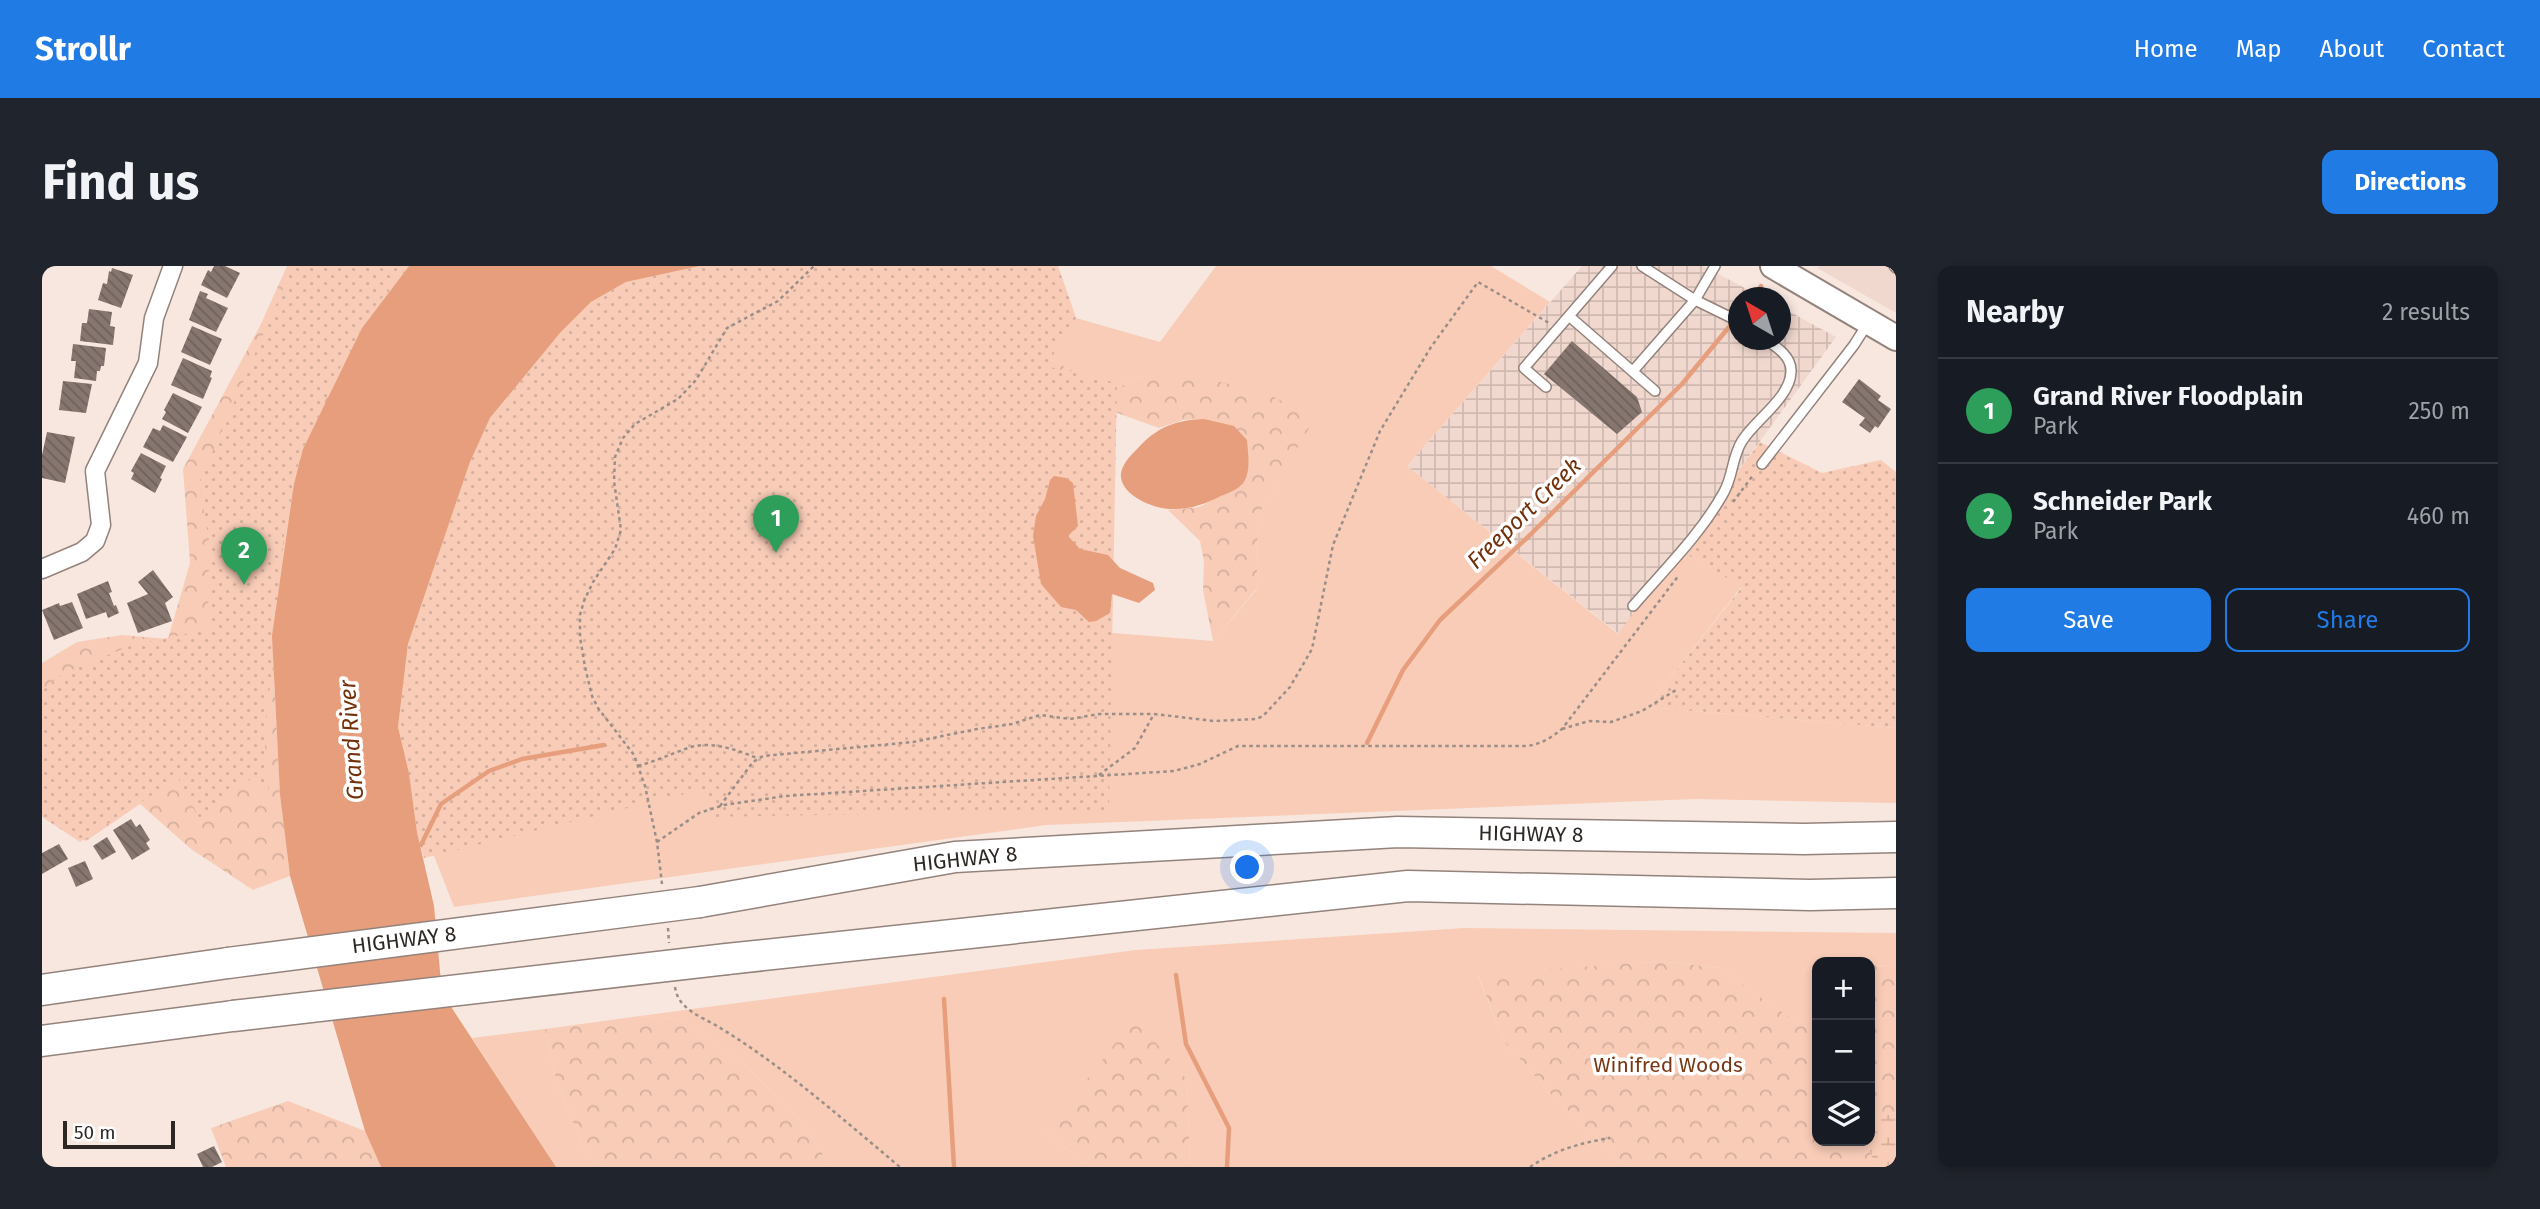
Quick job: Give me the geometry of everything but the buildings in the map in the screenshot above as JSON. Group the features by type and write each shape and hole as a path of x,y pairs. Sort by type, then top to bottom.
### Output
{"highway":[{"name":"HIGHWAY 8","path":"42,990 228,963 700,902 956,857 1384,832 1804,839 1896,837"},
{"path":"42,1041 233,1016 727,959 1408,886 1796,894 1896,893"}],"main road":[{"path":"1773,266 1896,338"}],"street":[{"path":"42,569 82,552 94,541 101,525 95,471 148,363 154,318 173,266"}],"lane":[{"path":"1546,387 1524,368 1612,266"},
{"path":"1642,266 1695,300 1728,316"},
{"path":"1633,371 1695,300 1715,266"},
{"path":"1569,316 1655,391"},
{"path":"1762,464 1854,345 1868,322"},
{"path":"1633,606 1697,531 1720,499 1741,442 1765,416 1790,380 1791,368 1786,357 1778,350"}],"path":[{"path":"662,887 657,842 645,786 634,755 592,696 580,637 580,615 584,601 615,549 621,530 614,481 615,457 623,438 635,424 678,399 690,387 706,366 720,336 727,328 778,301 814,266"},
{"path":"638,766 693,747 730,748 758,758 913,742 1012,724 1041,715 1070,719 1099,714 1154,714 1214,721 1255,719 1263,716 1290,687 1312,649 1333,545 1380,431 1431,348 1478,282 1558,328"},
{"path":"1732,505 1762,464"},
{"path":"657,842 699,813 785,796 1174,771 1200,764 1238,746 1527,747 1546,741 1562,729 1685,567"},
{"path":"1562,729 1589,721 1611,722 1642,711 1676,690"},
{"path":"1097,776 1135,748 1154,714"},
{"path":"719,807 758,758"},
{"path":"667,927 671,953"},
{"path":"674,980 676,993 685,1006 757,1052 900,1167"},
{"path":"1530,1167 1565,1147 1610,1138"}],"shaded area":[{"path":"1582,266 1703,266 1743,287 1728,287 1728,350 1791,350 1791,312 1836,337 1619,634 1407,466"},
{"path":"1896,266 1896,313 1817,268"}],"green space":[{"path":"287,266 409,266 362,328 272,636 280,795 290,876 253,890 191,849 140,804 86,841 42,809 42,663 77,642 122,635 168,639 190,563 183,469 260,326"},
{"path":"293,266 408,266 371,311 338,372 301,453 284,534 276,638 264,733 269,790 245,778 201,821 178,778 80,842 42,817 42,691 64,673 130,646 208,629 209,541 199,483"},
{"path":"700,266 1014,625 1213,641 1257,589 1258,515 1314,418 1144,376 1119,387 1080,375 1027,346 966,266 1058,266 1076,318 1160,342 1216,266 1491,266 1550,302 1407,466 1618,634 1680,550 1742,586 1647,707 1896,728 1896,803 1695,799 1046,825 454,907 427,838"},
{"path":"700,266 1058,266 1076,318 1046,366 1117,383 1109,810 711,817 705,789 424,858 398,727 408,644 470,462 490,418 560,333 591,302 626,282"},
{"path":"1027,346 1080,375 1119,387 1144,376 1216,381 1266,393 1315,418 1258,515 1257,588 1213,641 1203,590 1204,561 1200,541 1168,510 1199,507 1242,485 1204,419 1183,420 1159,428 1059,392"},
{"path":"1760,442 1822,473 1881,460 1896,472 1896,728 1647,707 1742,587 1680,550"},
{"path":"1465,928 1896,933 1896,966 1875,965 1875,957 1812,957 1812,968 1803,971 1811,997 1800,1025 1719,968 1659,961 1478,976 1504,1041 1549,1092 1627,1167 1190,1167 1187,1080 1046,1132 1090,1167 827,1167 827,1161 799,1118 748,1068 684,1020 640,1016 1136,950"},
{"name":"Winifred Woods","path":"1659,961 1719,968 1799,1024 1811,997 1803,971 1812,968 1812,1146 1869,1146 1875,1167 1627,1167 1549,1092 1504,1041 1478,975"},
{"path":"1875,965 1896,966 1896,1112 1875,1120"},
{"path":"640,1016 684,1020 748,1068 799,1118 827,1161 827,1167 601,1167 587,1155 557,1084 545,1029"},
{"path":"1135,1018 1187,1080 1190,1167 1090,1167 1046,1132"},
{"path":"545,1029 557,1084 587,1155 601,1167 556,1167 472,1038"},
{"path":"288,1101 365,1131 381,1167 226,1167 211,1128"},
{"path":"1896,1112 1896,1167 1875,1167 1869,1146 1875,1146 1875,1120"}],"water":[{"name":"Grand River","path":"409,266 700,266 626,282 591,302 560,333 490,418 470,462 408,644 398,727 434,906 442,993 556,1167 381,1167 365,1131 290,876 280,795 272,636 294,484 303,449 362,328"},
{"path":"1204,419 1234,426 1247,440 1246,477 1237,489 1203,504 1177,509 1153,506 1127,490 1121,474 1124,465 1145,441 1168,426"},
{"path":"1054,476 1066,478 1073,483 1078,526 1068,536 1080,549 1108,555 1120,568 1153,583 1155,590 1139,603 1112,594 1110,613 1089,622 1076,610 1061,607 1041,584 1033,536 1036,516"}],"waterway":[{"name":"Freeport Creek","path":"1367,743 1403,670 1440,620 1682,384 1728,328"},
{"path":"421,845 441,804 489,771 522,759 604,745"},
{"name":"Freeport Creek","path":"1176,975 1186,1044 1229,1128 1227,1167"},
{"path":"944,999 954,1167"}],"place":[{"name":"Grand River Floodplain","path":"776,553"},
{"name":"Schneider Park","path":"244,585"}]}
